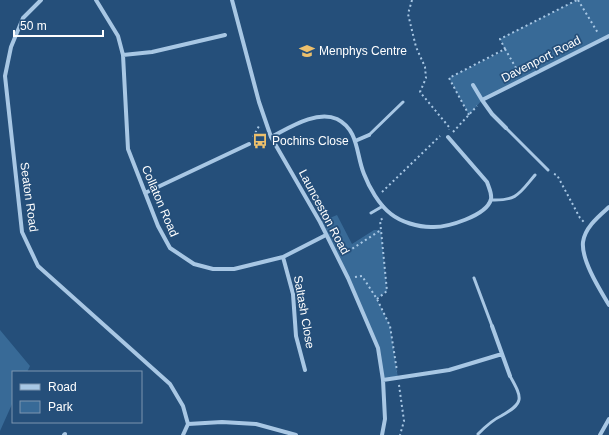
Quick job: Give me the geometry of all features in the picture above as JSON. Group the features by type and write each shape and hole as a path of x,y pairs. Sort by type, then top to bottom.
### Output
{"street":[{"name":"Seaton Road","path":"41,0 23,18 11,47 5,76 22,232 38,266 170,384 183,406 188,424"},
{"name":"Collaton Road","path":"96,0 118,36 123,55 128,149 158,226 170,248 194,264 213,269 234,269 283,257 326,235"},
{"name":"Launceston Road","path":"232,0 264,117 272,137 338,258 378,348 384,380 385,419 382,435"},
{"path":"123,55 152,52 225,35"},
{"name":"Davenport Road","path":"482,100 609,36"},
{"path":"473,85 492,114 506,128"},
{"path":"272,137 295,124 325,117 336,119 345,124 352,132 363,174 377,197 391,215 414,225 432,228 447,225 482,212 491,200 491,191 487,182 448,137"},
{"path":"355,141 369,135"},
{"path":"145,193 249,144"},
{"path":"609,206 590,227 583,241 585,258 609,305"},
{"name":"Saltash Close","path":"283,257 293,294 296,336 305,370"},
{"path":"492,326 510,376"},
{"path":"384,380 449,370 502,354"},
{"path":"600,435 609,420"},
{"path":"183,435 188,424 222,422 256,424 296,435"}],"lane":[{"path":"369,135 403,102"},
{"path":"506,128 548,170"},
{"path":"491,200 506,200 514,198 535,176"},
{"path":"371,213 384,206"},
{"path":"474,278 492,326"},
{"path":"478,434 488,424 510,411 519,402 520,398 510,376"}],"path":[{"path":"412,0 408,14 416,47 424,67 426,78 420,92 449,127 448,137"},
{"path":"522,80 500,40 578,0 602,40"},
{"path":"469,115 450,78 506,49"},
{"path":"448,137 482,100"},
{"path":"264,117 249,144 276,146"},
{"path":"377,197 449,127"},
{"path":"548,170 557,175 580,218 590,227"},
{"path":"377,299 387,291 380,220 391,215"},
{"path":"338,258 381,230"},
{"path":"348,278 362,276 377,299 390,326 404,421 400,435"}],"green space":[{"path":"577,0 609,0 609,36 482,100 469,115 449,78 505,50 500,39"},
{"path":"337,215 352,244 374,230 381,230 387,291 377,299 390,326 398,378 383,380 378,348 359,301 320,222"},
{"path":"0,330 30,366 28,371 12,371 12,404 0,431"}],"place":[{"name":"Menphys Centre","path":"307,51"},
{"name":"Pochins Close","path":"260,141"}]}
